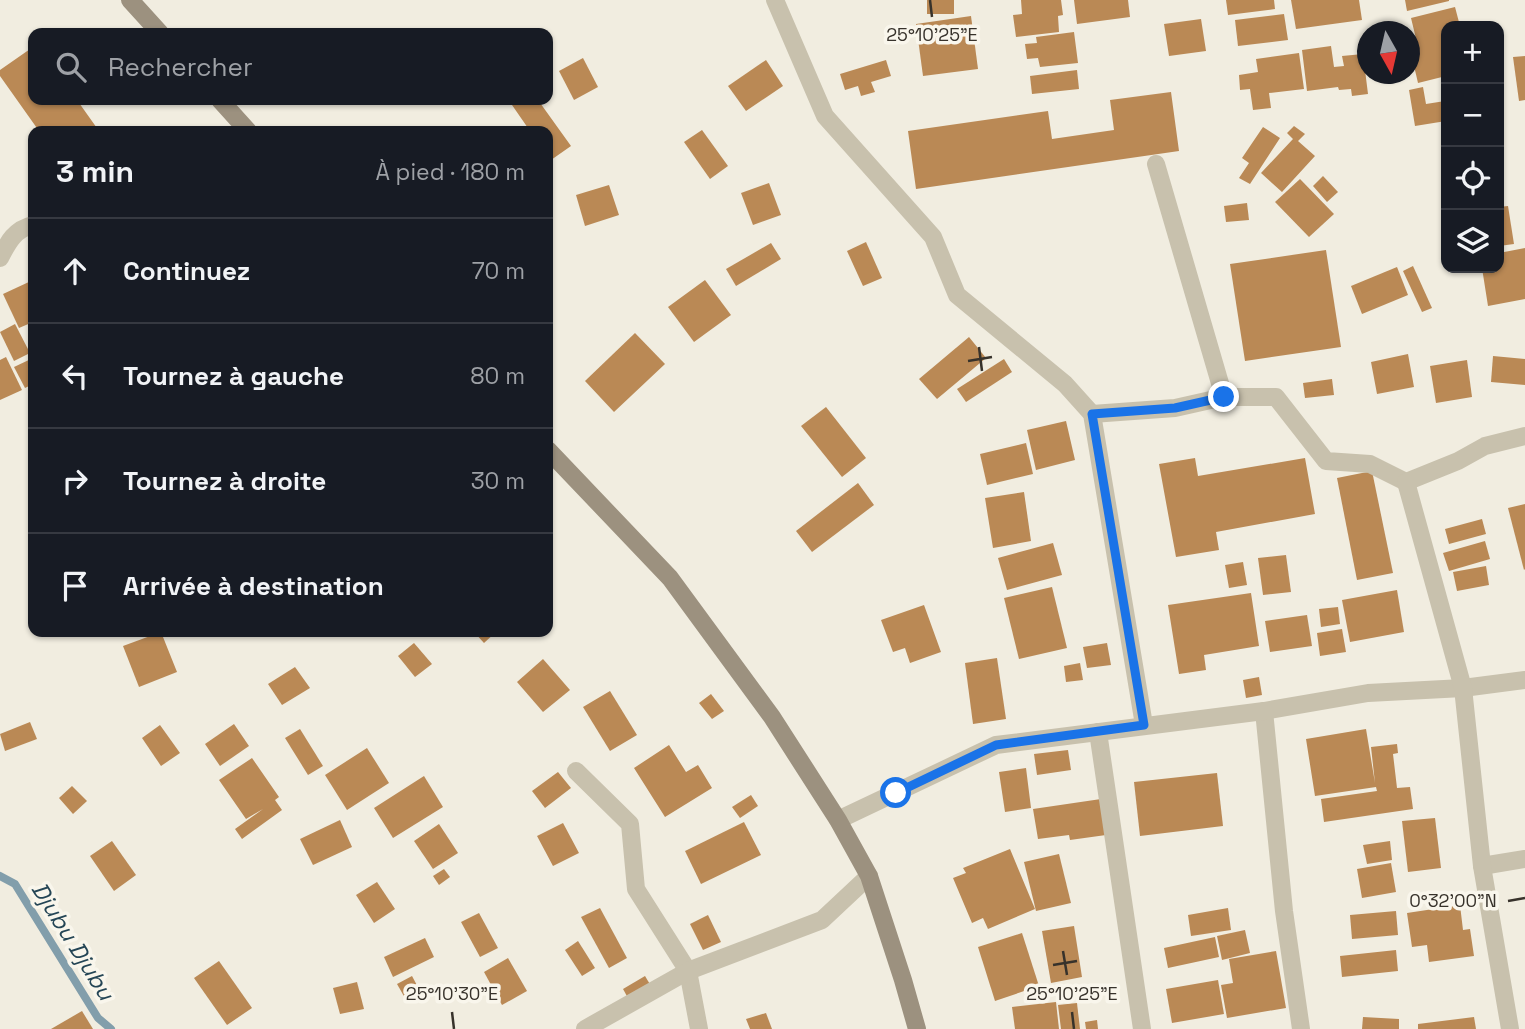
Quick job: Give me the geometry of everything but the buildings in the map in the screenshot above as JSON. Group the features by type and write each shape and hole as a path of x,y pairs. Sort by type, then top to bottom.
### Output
{"street":[{"path":"130,0 155,28"},
{"path":"775,0 825,116 933,237 957,295 1065,384 1092,414 1144,725"},
{"path":"225,105 243,126"},
{"path":"1156,164 1224,397"},
{"path":"0,258 10,237 28,226"},
{"path":"1092,414 1175,408 1224,397 1276,397 1326,461 1370,464 1406,482 1463,688 1482,866 1510,1029"},
{"path":"1406,482 1458,461 1485,446 1525,436"},
{"path":"553,455 670,578 772,717 838,820 869,876 916,1029"},
{"path":"838,820 996,745 1264,711 1368,693 1463,688 1525,680"},
{"path":"1264,711 1284,911 1301,1029"},
{"path":"1097,732 1142,1029"},
{"path":"576,771 631,824 636,889 688,971 699,1029"},
{"path":"1482,866 1525,859"},
{"path":"584,1029 688,971 822,920 869,876"}],"waterway":[{"name":"Djubu Djubu","path":"0,876 15,884 98,1018 111,1029"}],"route":[{"path":"896,793 996,745 1144,725 1092,414 1175,408 1224,397"}]}
